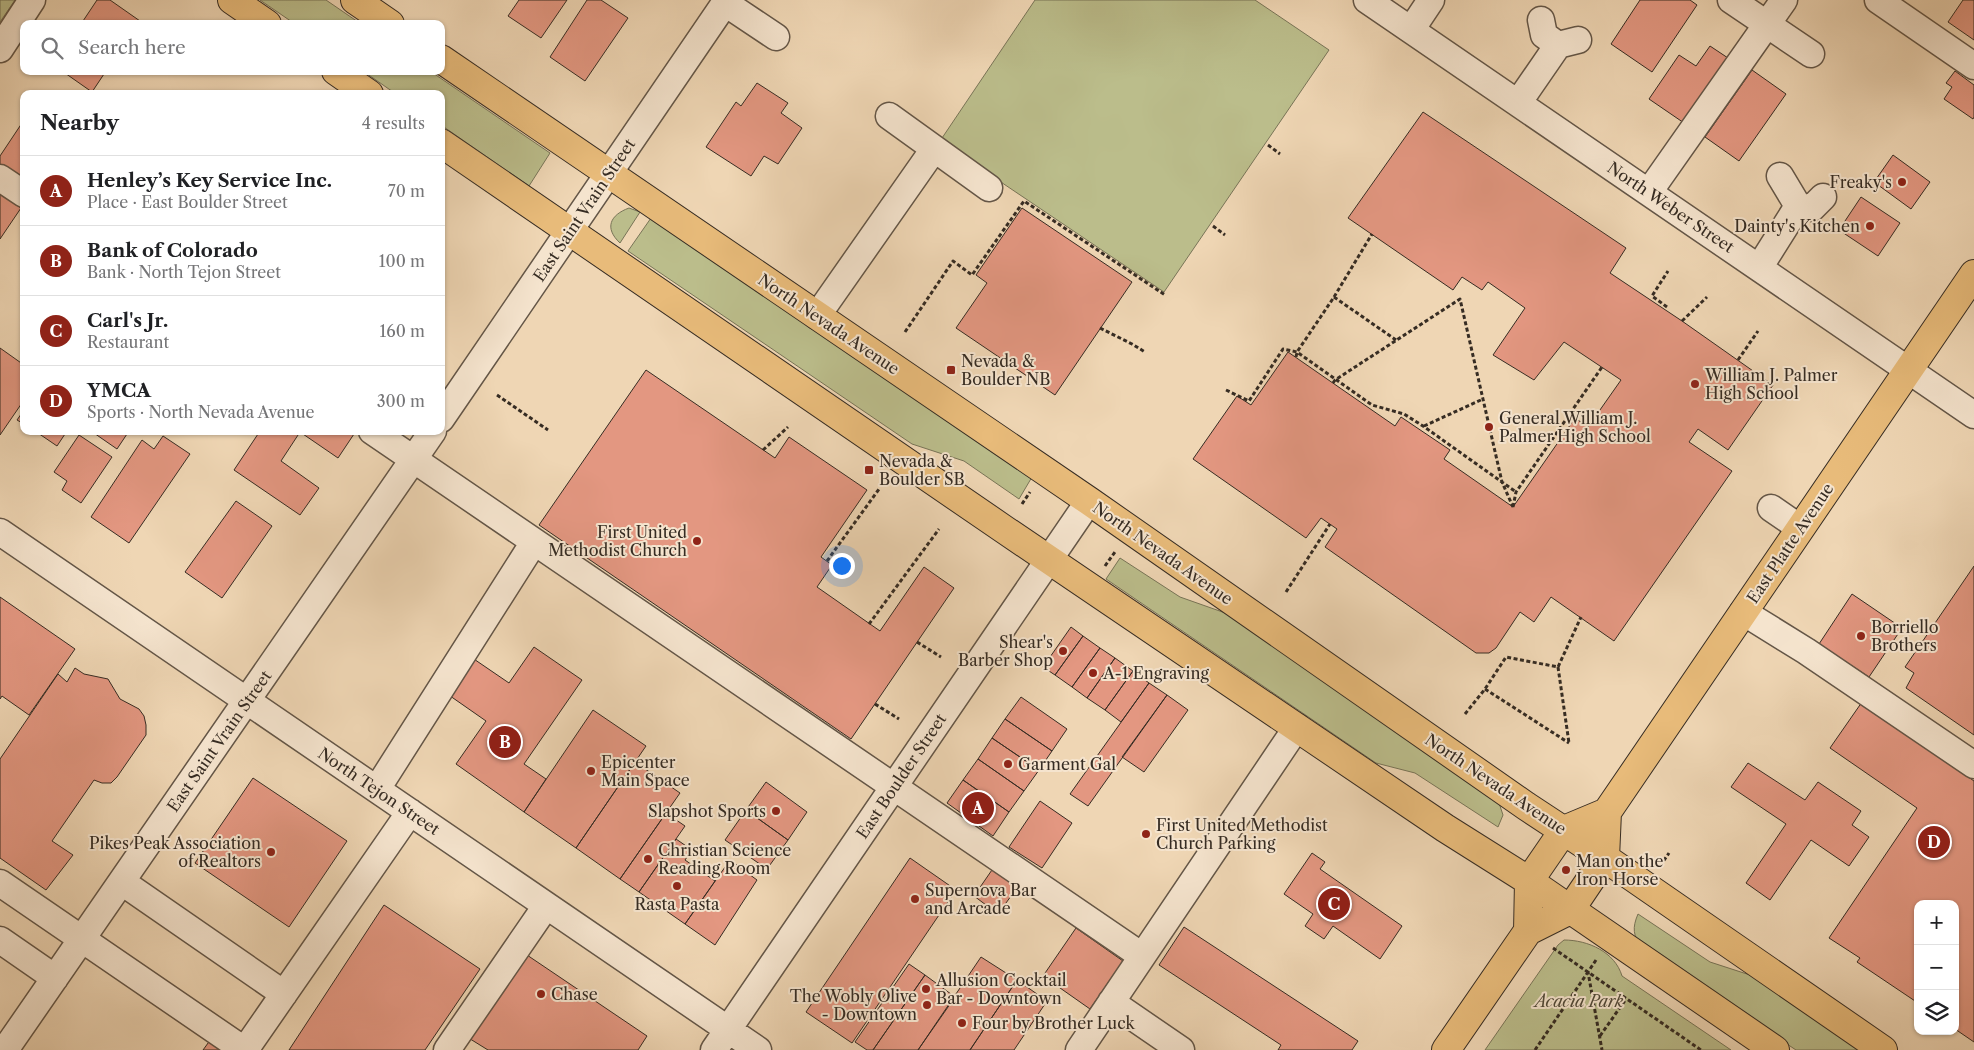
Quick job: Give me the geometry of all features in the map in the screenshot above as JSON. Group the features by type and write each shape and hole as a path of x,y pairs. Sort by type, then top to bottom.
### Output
{"main road":[{"path":"232,0 261,20"},
{"path":"355,0 384,20"},
{"name":"North Nevada Avenue","path":"445,62 1089,501 1526,806 1605,858 1883,1050"},
{"path":"342,75 363,90"},
{"path":"445,146 1048,560 1445,828 1529,882 1775,1050"},
{"name":"East Platte Avenue","path":"1607,812 1974,274"},
{"path":"1446,1050 1528,931 1570,910 1605,858 1607,812 1564,830 1529,882 1528,931"}],"street":[{"path":"0,49 32,0"},
{"name":"North Weber Street","path":"1367,0 1974,415"},
{"path":"1411,30 1431,0"},
{"path":"1731,0 1811,54"},
{"path":"1649,192 1784,0"},
{"path":"1878,0 1974,66"},
{"path":"726,1 776,37"},
{"name":"East Saint Vrain Street","path":"445,413 726,1"},
{"path":"1518,103 1568,42 1544,35 1541,20"},
{"path":"889,116 989,188"},
{"path":"817,316 934,150"},
{"path":"1780,176 1798,206"},
{"path":"0,178 20,191"},
{"path":"1798,206 1812,208 1822,198"},
{"path":"1759,268 1798,206"},
{"path":"378,435 1142,956"},
{"name":"East Saint Vrain Street","path":"5,1050 430,435"},
{"name":"East Boulder Street","path":"721,1040 1089,501"},
{"path":"1771,508 1800,528"},
{"name":"North Tejon Street","path":"0,532 546,906 721,1040 758,1050"},
{"path":"377,789 534,542"},
{"path":"1743,612 1974,765"},
{"path":"1079,1050 1297,727"},
{"path":"0,883 244,1050 410,812"},
{"path":"122,882 284,994"},
{"path":"447,1050 546,906"},
{"path":"0,940 55,978"},
{"path":"1111,1002 1181,1050"}],"path":[{"path":"1268,145 1280,154"},
{"path":"905,332 953,261 972,275 1024,201 1165,295"},
{"path":"1213,226 1225,235"},
{"path":"1296,357 1297,352 1334,297 1372,234"},
{"path":"1667,307 1652,296 1668,271"},
{"path":"1334,297 1396,340"},
{"path":"1682,321 1707,297"},
{"path":"1334,381 1460,300 1502,482 1513,507 1516,492 1602,367"},
{"path":"1100,328 1145,352"},
{"path":"1738,360 1758,331"},
{"path":"1226,390 1249,401 1283,349 1297,352 1334,381 1372,405 1404,414 1423,426 1516,492"},
{"path":"498,395 548,430"},
{"path":"1423,426 1483,399"},
{"path":"763,450 788,427"},
{"path":"1022,504 1034,488"},
{"path":"827,562 879,489"},
{"path":"1286,592 1330,524"},
{"path":"870,624 939,529"},
{"path":"1100,572 1115,552"},
{"path":"1485,689 1568,743 1558,667 1581,617"},
{"path":"917,642 940,657"},
{"path":"1465,714 1485,689 1506,657 1558,667"},
{"path":"875,704 899,720"},
{"path":"1528,931 1701,1050"},
{"path":"1535,1050 1588,972"},
{"path":"1600,1036 1626,999"}],"green space":[{"path":"0,0 15,0 0,22"},
{"path":"260,0 326,0 355,20 289,20"},
{"path":"1035,0 1255,0 1329,50 1164,292 940,141"},
{"path":"369,75 436,75 550,153 529,186 445,128 445,90 390,90"},
{"path":"629,208 640,212 620,243 612,232 611,222 617,214"},
{"path":"651,218 1032,477 1019,499 964,461 912,444 628,251"},
{"path":"1120,558 1180,597 1231,615 1499,803 1503,815 1498,827 1415,773 1376,763 1106,579"},
{"path":"1638,914 1710,962 1750,975 1860,1050 1796,1050 1642,947 1634,932"},
{"name":"Acacia Park","path":"1564,940 1582,942 1607,954 1613,960 1622,976 1731,1050 1485,1050 1558,945"}],"building":[{"path":"97,0 110,0 139,20 84,20"},
{"path":"519,0 567,0 541,38 508,16"},
{"path":"587,0 601,0 628,18 585,81 550,57"},
{"path":"1640,0 1690,0 1697,5 1652,72 1611,44"},
{"path":"1963,0 1974,0 1974,40 1948,22"},
{"path":"1710,46 1731,60 1687,125 1649,99 1679,55 1696,66"},
{"path":"1752,70 1786,94 1739,161 1705,137"},
{"path":"1955,71 1974,85 1973,119 1944,99 1952,87 1946,83"},
{"path":"68,75 103,75 93,90 89,90"},
{"path":"757,83 788,103 781,113 802,128 778,164 764,156 751,176 706,147 736,102 741,106"},
{"name":"William J. Palmer High School","path":"1423,112 1626,248 1610,273 1773,385 1728,450 1698,429 1689,442 1732,471 1614,641 1551,597 1534,622 1520,612 1496,648 1489,653 1476,653 1325,547 1337,529 1321,518 1306,538 1193,459 1237,396 1251,405 1288,352 1395,426 1401,417 1450,450 1444,459 1513,507 1575,418 1588,427 1621,380 1564,342 1534,380 1493,355 1525,308 1488,282 1482,290 1462,277 1453,290 1348,218"},
{"path":"20,126 20,179 0,166 0,156"},
{"name":"Freaky's","path":"1893,155 1930,182 1911,209 1874,182"},
{"path":"0,194 20,207 20,209 0,239"},
{"name":"Dainty's Kitchen","path":"1861,197 1900,223 1878,256 1839,230"},
{"path":"1022,208 1132,282 1055,395 956,328 987,283 976,275"},
{"path":"0,348 20,362 20,406 0,435"},
{"name":"First United Methodist Church","path":"646,370 775,458 789,437 867,490 821,557 832,565 817,587 880,631 924,567 954,588 851,739 539,525"},
{"path":"41,435 64,435 57,446"},
{"path":"79,435 112,457 81,503 62,490 67,481 54,472"},
{"path":"97,435 126,435 117,449"},
{"path":"257,435 298,435 281,461 319,488 300,515 234,470"},
{"path":"304,435 353,435 338,458"},
{"path":"163,436 190,454 129,543 91,517 142,440 154,449"},
{"path":"236,501 272,526 222,598 185,572"},
{"path":"1974,566 1974,735 1906,688 1914,673 1905,667"},
{"name":"Borriello Brothers","path":"1852,594 1902,628 1869,677 1819,644"},
{"path":"0,597 75,649 29,715 2,696 0,699"},
{"name":"Shear's Barber Shop","path":"1071,627 1083,636 1055,675 1043,667"},
{"path":"1083,636 1100,648 1072,687 1055,675"},
{"path":"534,647 582,680 524,764 546,779 524,812 456,764 486,721 443,691 468,655 509,683"},
{"name":"A-1 Engraving","path":"1100,648 1115,658 1087,698 1072,687"},
{"path":"1115,658 1133,671 1105,710 1087,698"},
{"path":"75,668 84,674 108,679 120,699 139,709 144,716 146,735 111,783 102,783 94,780 52,841 73,855 46,890 0,858 0,759 58,674 67,682"},
{"path":"1133,671 1149,683 1121,722 1105,710"},
{"path":"1149,683 1167,695 1088,806 1070,794"},
{"path":"1167,695 1188,710 1144,772 1122,757"},
{"path":"1021,697 1067,729 1052,751 1005,719"},
{"path":"1862,702 1974,781 1974,1042 1959,1032 1959,900 1914,900 1914,1000 1857,962 1860,958 1829,938 1917,808 1830,748"},
{"name":"Epicenter Main Space","path":"593,710 646,746 576,848 524,812"},
{"path":"1005,719 1052,751 1039,770 992,738"},
{"name":"Garment Gal","path":"992,738 1039,770 1024,791 978,759"},
{"path":"978,759 1024,791 1009,812 963,780"},
{"path":"635,762 680,793 620,879 576,848"},
{"path":"1748,763 1805,800 1818,782 1861,811 1852,825 1869,837 1849,866 1811,840 1770,900 1746,883 1786,824 1731,787"},
{"name":"Pikes Peak Association of Realtors","path":"253,778 347,841 289,927 195,863"},
{"path":"963,780 1009,812 993,836 947,803"},
{"name":"Slapshot Sports","path":"766,782 807,812 788,840 746,810"},
{"path":"1040,801 1072,823 1042,868 1009,847"},
{"path":"746,810 788,840 767,869 725,840"},
{"name":"Christian Science Reading Room","path":"666,813 685,826 639,892 620,879"},
{"name":"Rasta Pasta","path":"676,839 692,850 685,860 715,881 685,924 639,892"},
{"path":"1312,853 1325,862 1320,869 1402,926 1380,959 1333,926 1324,939 1305,926 1313,914 1284,894"},
{"path":"910,858 956,890 852,1043 806,1012"},
{"path":"730,860 757,880 715,945 685,924"},
{"path":"994,867 1019,885 998,914 974,896"},
{"path":"384,905 480,969 425,1050 289,1050"},
{"path":"1184,927 1358,1041 1352,1050 1278,1050 1281,1045 1159,965"},
{"path":"1076,928 1123,961 1090,1009 1043,976"},
{"name":"Chase","path":"524,953 647,1036 638,1050 488,1050 467,1037"},
{"name":"Four by Brother Luck","path":"981,957 1017,980 970,1050 918,1050"},
{"path":"909,964 925,975 873,1050 867,1050 855,1042"},
{"name":"The Wobly Olive - Downtown","path":"925,975 955,997 918,1050 873,1050"},
{"path":"1017,980 1047,1001 1014,1050 970,1050"},
{"path":"211,1039 227,1050 203,1050"}],"place":[{"name":"Freaky's","path":"1902,182"},
{"name":"Dainty's Kitchen","path":"1870,226"},
{"name":"Nevada & Boulder NB","path":"951,370"},
{"name":"William J. Palmer High School","path":"1695,384"},
{"name":"General William J. Palmer High School","path":"1489,427"},
{"name":"Nevada & Boulder SB","path":"869,470"},
{"name":"First United Methodist Church","path":"697,541"},
{"name":"Borriello Brothers","path":"1861,636"},
{"name":"Shear's Barber Shop","path":"1063,651"},
{"name":"A-1 Engraving","path":"1093,673"},
{"name":"Bank of Colorado","path":"505,742"},
{"name":"Garment Gal","path":"1008,764"},
{"name":"Epicenter Main Space","path":"591,771"},
{"name":"Henley’s Key Service Inc.","path":"978,808"},
{"name":"Slapshot Sports","path":"776,811"},
{"name":"First United Methodist Church Parking","path":"1146,834"},
{"name":"YMCA","path":"1934,842"},
{"name":"Pikes Peak Association of Realtors","path":"271,852"},
{"name":"Christian Science Reading Room","path":"648,859"},
{"name":"Man on the Iron Horse","path":"1566,870"},
{"name":"Rasta Pasta","path":"677,886"},
{"name":"Supernova Bar and Arcade","path":"915,899"},
{"name":"Carl's Jr.","path":"1334,904"},
{"name":"Allusion Cocktail Bar - Downtown","path":"926,989"},
{"name":"Chase","path":"541,994"},
{"name":"The Wobly Olive - Downtown","path":"927,1005"},
{"name":"Four by Brother Luck","path":"962,1023"}]}
